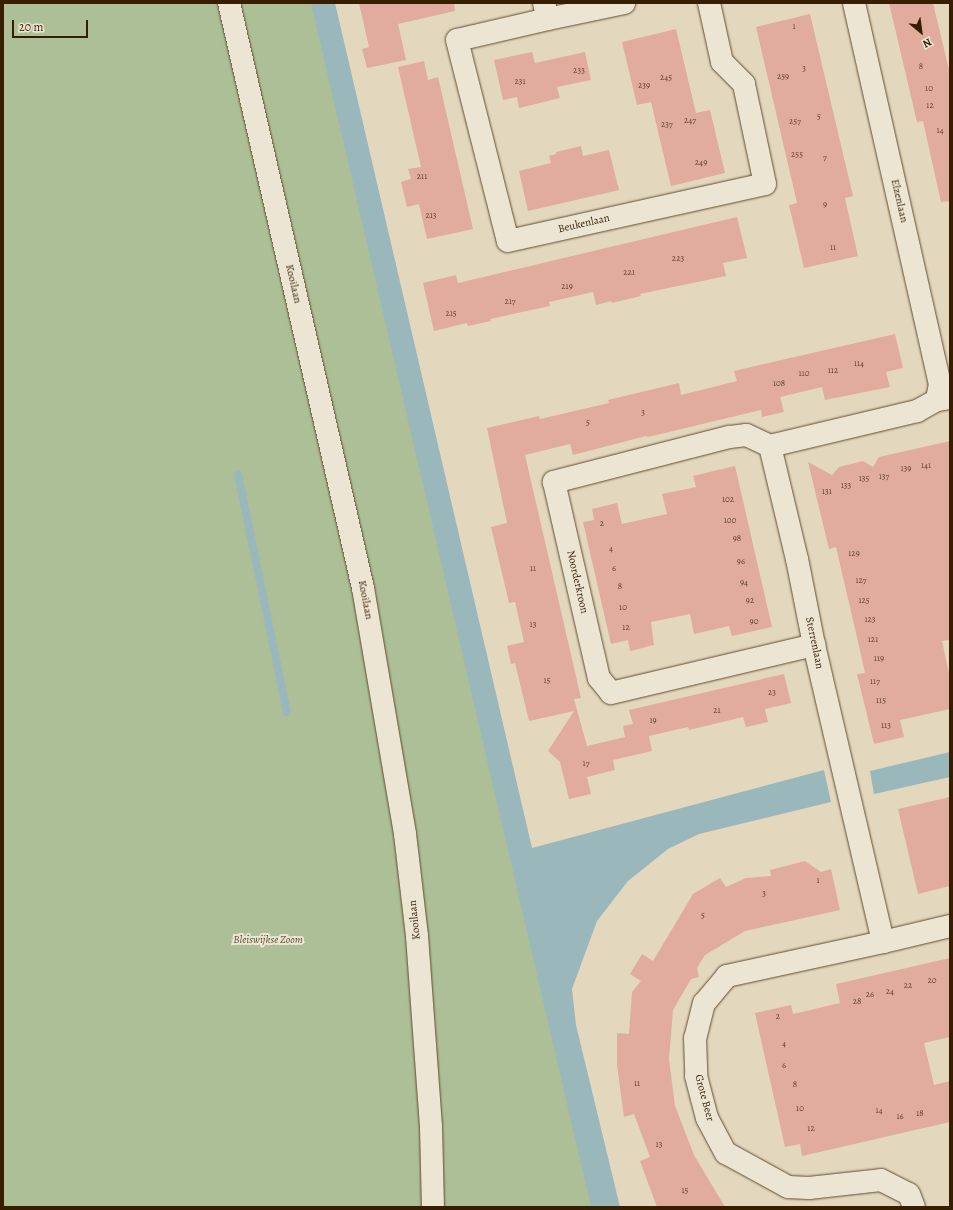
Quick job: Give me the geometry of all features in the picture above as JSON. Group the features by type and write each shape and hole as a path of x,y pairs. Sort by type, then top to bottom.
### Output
{"street":[{"name":"Kooilaan","path":"228,3 363,588 391,749 405,834 417,936 431,1127 433,1207"},
{"name":"Beukenlaan","path":"624,3 546,11 457,40 508,241 764,184 744,84 722,62 709,3"},
{"name":"Elzenlaan","path":"854,3 943,399"},
{"path":"770,446 917,411 943,399"},
{"name":"Noorderkroon","path":"770,446 746,435 729,437 554,482 598,678 611,693 814,645"},
{"name":"Sterrenlaan","path":"770,446 797,559 814,645 883,942"},
{"path":"883,942 950,926"},
{"name":"Grote Beer","path":"883,942 727,976 704,1003 695,1038 696,1076 707,1118 726,1153 788,1187 810,1188 880,1180 909,1194 914,1207"}],"green space":[{"name":"Bleiswijkse Zoom","path":"3,3 326,3 601,1207 3,1207"}],"water":[{"path":"311,3 335,3 532,848 824,770 831,802 699,834 668,849 628,881 597,921 572,989 576,1025 620,1207 591,1207"},
{"path":"950,752 950,777 874,794 870,771"}],"building":[{"path":"359,3 454,3 455,11 398,24 406,60 367,68 362,49 369,47"},
{"path":"889,3 933,3 950,74 950,201 941,202 923,121 917,122"},
{"path":"810,14 853,196 845,198 858,256 804,268 789,205 797,203 756,27"},
{"path":"676,29 696,113 710,110 725,173 671,186 651,102 637,105 622,42"},
{"path":"532,52 535,63 585,52 591,80 557,87 560,98 519,108 517,97 503,100 494,60"},
{"path":"424,61 428,80 438,77 473,229 427,239 419,204 407,207 401,182 411,179 408,169 421,167 398,67"},
{"path":"581,146 583,156 609,150 619,190 528,211 519,171 551,163 549,156 556,154 556,152"},
{"path":"737,217 747,258 723,263 726,276 640,294 641,296 612,303 611,301 596,305 593,292 549,302 550,306 490,319 491,321 468,326 467,323 434,331 423,283 456,275 458,283"},
{"path":"895,334 903,368 886,372 890,387 825,400 822,387 780,397 784,412 762,417 761,410 648,437 646,436 573,455 570,444 525,455 581,698 574,699 587,746 625,737 623,726 633,724 629,710 784,674 791,703 765,709 768,722 746,727 743,717 689,730 688,727 649,736 652,751 613,760 615,770 587,777 591,794 569,799 560,762 548,751 574,711 529,721 515,663 511,664 507,646 524,642 515,602 509,603 491,527 507,523 487,428 539,416 540,419 609,403 608,400 679,383 681,395 737,381 734,371"},
{"path":"950,441 950,640 942,641 950,678 950,709 900,720 904,737 874,744 857,674 865,673 836,547 829,549 808,462 832,475 839,467 863,461 873,467 879,457"},
{"path":"735,466 772,627 732,636 729,626 694,634 690,614 651,622 654,645 630,651 628,640 611,644 583,522 594,520 592,509 617,503 622,524 667,514 662,494 696,487 693,476"},
{"path":"950,797 950,886 918,894 898,809"},
{"path":"805,861 821,872 831,869 840,910 745,931 705,955 697,968 699,977 691,979 673,1010 669,1059 675,1106 694,1155 725,1207 657,1207 640,1161 650,1157 634,1114 624,1117 617,1065 617,1033 629,1034 632,992 641,981 630,974 642,954 653,961 693,894 720,878 726,887 746,878 771,876 770,870"},
{"path":"950,958 950,1037 924,1043 934,1085 950,1081 950,1122 802,1156 800,1144 785,1147 755,1013 791,1005 793,1014 840,1003 836,984"}],"waterway":[{"path":"238,474 287,712"}]}
